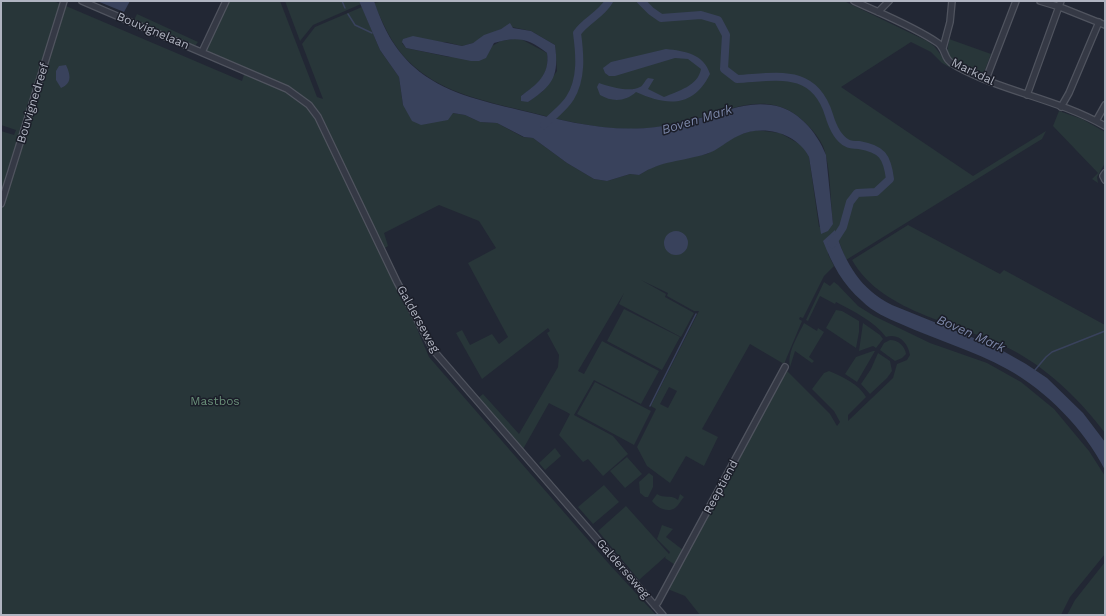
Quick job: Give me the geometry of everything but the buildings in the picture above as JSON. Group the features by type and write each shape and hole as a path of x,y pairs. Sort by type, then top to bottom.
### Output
{"street":[{"name":"Bouvignedreef","path":"1,204 64,1"},
{"name":"Bouvignelaan","path":"82,1 202,52"},
{"path":"202,52 226,1"},
{"name":"Markdal","path":"854,1 925,35 943,48 947,60 956,66 1096,121 1105,126"},
{"path":"878,12 889,1"},
{"path":"943,48 950,22 952,1"},
{"path":"986,79 1016,1"},
{"path":"1040,1 1060,4 1105,25"},
{"path":"1027,95 1060,4"},
{"path":"1060,107 1069,93 1099,22"},
{"name":"Galderseweg","path":"202,52 287,89 309,105 318,117 395,278 434,352 663,615"},
{"path":"1096,121 1105,105"},
{"path":"1105,173 1105,180"},
{"name":"Reeptiend","path":"655,606 785,367"}],"green space":[{"name":"Mastbos","path":"1,1 53,1 61,4 38,77 42,81 66,6 242,81 246,68 205,50 227,1 280,1 317,97 323,99 302,44 315,27 362,7 380,50 399,77 403,105 465,115 480,122 497,123 523,137 533,138 567,163 594,179 607,181 630,174 639,175 651,168 669,161 707,154 736,136 748,132 756,130 780,133 803,146 809,157 819,227 833,223 826,154 823,146 813,131 790,111 779,106 768,104 746,105 675,124 641,129 624,129 606,128 572,122 493,103 452,90 427,77 416,68 408,61 396,46 386,30 374,3 384,1 844,1 927,41 934,46 951,68 942,63 931,52 911,42 841,87 973,176 1046,131 1042,139 846,260 835,231 829,236 828,254 834,266 824,276 803,318 800,317 799,319 802,321 784,364 750,344 702,429 718,437 704,466 686,456 670,483 647,466 637,447 656,409 651,406 699,311 694,311 667,296 668,293 641,280 666,294 665,297 694,313 681,337 619,304 624,293 578,371 584,374 602,341 659,371 641,404 594,380 574,415 613,436 628,454 603,476 588,459 583,462 559,435 570,414 549,403 522,451 477,399 483,394 519,434 558,367 559,355 547,333 550,331 548,328 482,379 456,333 462,330 470,345 492,334 499,344 508,337 468,263 496,248 479,221 439,205 384,233 388,246 383,249 429,357 609,564 656,615 1,615 1,131 14,135 16,130 1,125","holes":["507,26 531,31 555,45 557,71 543,91 528,102 521,96 542,79 547,68 547,53 519,38 501,41 492,46 449,57 406,48 402,43 446,42 462,46 473,43","669,387 677,391 668,408 660,404"]},
{"path":"285,1 359,1 361,4 313,25 300,41"},
{"path":"137,14 198,42 195,46 134,20"},
{"path":"949,39 991,54 983,75 949,59 947,55"},
{"path":"1059,111 1082,119 1105,132 1105,163 1097,177 1098,183 1092,179 1098,173 1053,126"},
{"path":"908,225 1000,274 1004,270 1105,325 1105,433 1096,421 1065,388 1029,360 995,342 926,316 904,306 883,294 866,279 852,260"},
{"path":"824,282 830,286 834,282 858,306 874,316 930,343 987,363 1021,382 1054,409 1089,451 1105,476 1105,554 1070,597 1061,615 700,615 685,596 670,590 669,587 787,371 830,414 837,426 840,422 834,411 812,389 824,373 829,371 845,378 859,388 866,397 848,415 848,421 893,378 897,364 907,360 910,355 905,343 899,338 895,336 886,337 876,326 863,317 836,302 835,304 820,296 808,321 806,320"},
{"path":"624,309 680,337 662,370 607,341"},
{"path":"836,310 842,311 859,321 859,332 856,348 826,328"},
{"path":"804,323 817,331 818,328 824,332 809,357 814,361 812,363 795,351 790,367 790,356"},
{"path":"863,323 880,335 883,339 876,348 873,346 859,351"},
{"path":"890,340 898,342 903,346 906,354 902,358 895,361 880,350 884,343"},
{"path":"875,351 857,382 845,374 856,357"},
{"path":"878,353 890,361 892,371 887,378 870,394 861,384 871,369"},
{"path":"595,382 651,411 634,445 577,414"},
{"path":"555,448 561,456 545,470 539,463"},
{"path":"627,457 642,474 625,488 610,471"},
{"path":"649,473 653,476 653,487 648,497 645,497 640,493 639,482"},
{"path":"604,485 619,502 593,524 578,507"},
{"path":"657,494 673,497 678,500 680,494 684,497 675,508 666,510 660,508 652,501"},
{"path":"626,506 669,554 670,552 657,539 662,525 673,529 666,537 683,550 675,565 665,558 666,556 639,580 598,531"},
{"path":"1105,562 1105,615 1067,615 1075,600"}],"water":[{"path":"97,1 130,1 124,12"},
{"name":"Boven Mark","path":"359,1 374,1 381,20 394,45 414,67 425,76 450,90 491,103 570,122 622,128 656,127 673,124 753,104 771,105 789,111 805,122 817,138 826,155 833,224 828,231 821,234 809,157 796,141 778,133 768,131 747,132 706,154 664,164 639,175 630,174 607,181 594,179 567,163 533,138 524,137 497,123 480,122 465,115 453,113 448,120 421,125 412,121 403,105 399,77 380,50"},
{"path":"510,23 513,28 531,31 555,45 556,64 553,78 544,90 528,102 521,101 521,96 541,78 546,67 547,53 528,41 516,39 494,43 486,58 479,61 471,61 406,48 402,42 403,39 413,36 462,46 473,43 484,35 501,29"},
{"path":"666,49 693,55 707,67 710,74 696,93 678,101 658,100 636,92 627,98 618,100 609,99 600,95 597,87 599,83 619,88 636,89 648,78 654,79 648,89 664,97 692,84 699,75 701,69 688,59 675,58 615,76 609,76 605,73 603,68 611,62"},
{"path":"66,65 70,78 67,84 61,88 56,80 56,71 59,66"},
{"path":"835,230 849,264 871,292 881,299 892,305 996,347 1047,378 1083,413 1105,442 1105,470 1086,440 1063,412 1036,388 1022,378 994,362 914,330 875,312 866,305 849,288 834,266 826,250 823,241"},
{"path":"676,231 681,232 687,238 687,248 681,254 676,255 671,254 665,248 664,243 665,238 671,232"}],"waterway":[{"path":"342,1 345,8"},
{"path":"544,125 565,105 577,83 579,67 577,33 585,24 602,10 609,1"},
{"path":"641,1 661,18 701,15 718,20 726,35 724,69 737,79 780,77 792,78 804,82 814,89 822,100 833,127 843,141 848,144 873,149 882,155 885,159 890,179 876,192 857,193 850,202 843,227 832,244"},
{"path":"348,14 355,25 372,33"},
{"path":"650,406 696,314"},
{"path":"1035,370 1052,352 1105,331"}]}
